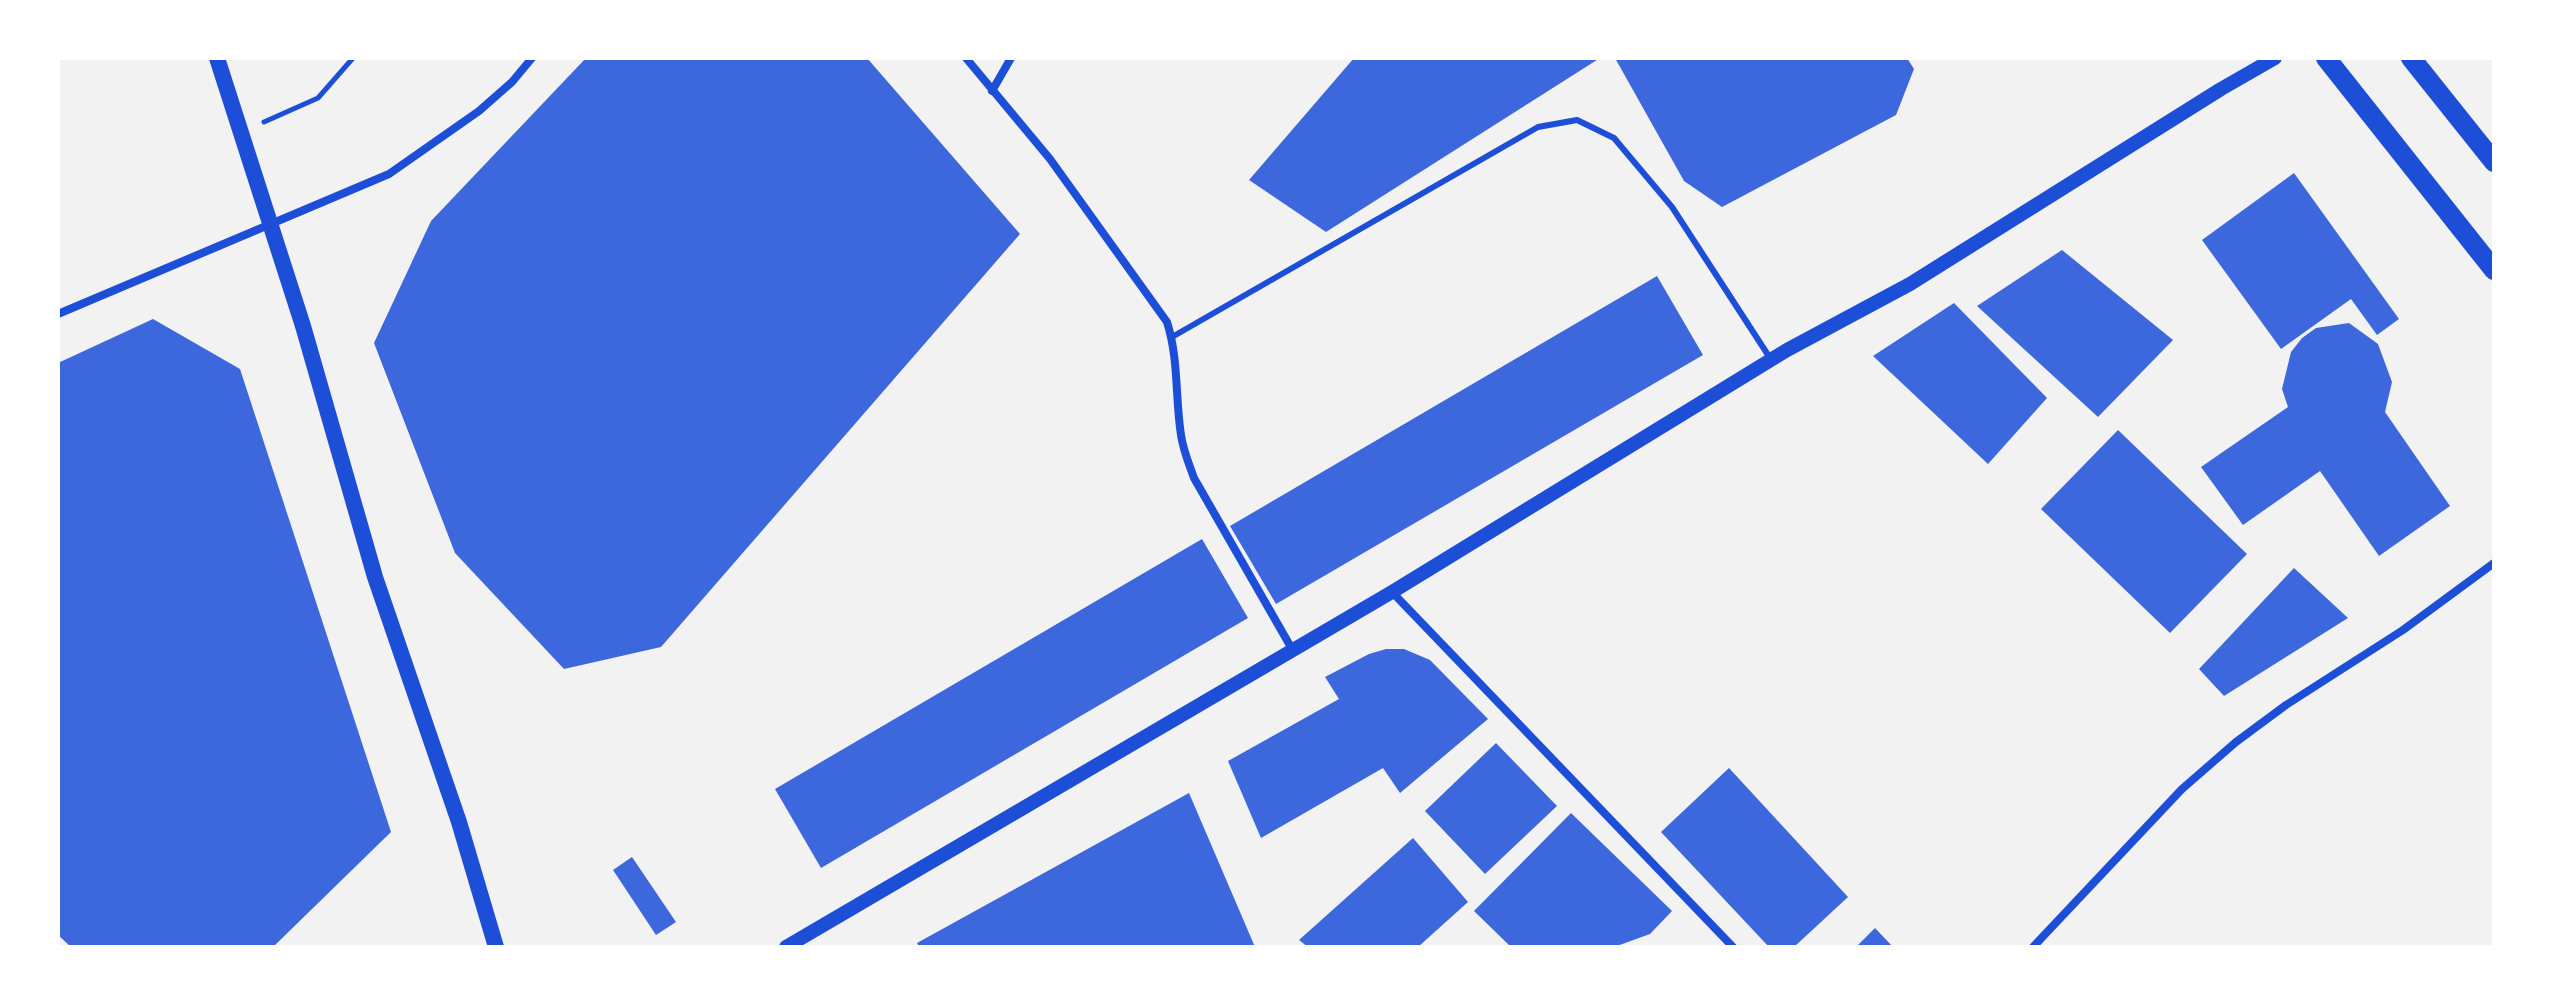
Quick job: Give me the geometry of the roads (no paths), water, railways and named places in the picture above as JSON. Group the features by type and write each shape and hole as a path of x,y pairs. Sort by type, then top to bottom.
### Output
{"main road":[{"path":"217,58 303,326 375,577 459,822 496,947"},
{"path":"2326,58 2494,270"},
{"path":"2411,58 2494,162"}],"street":[{"path":"58,314 373,182 406,164 488,104 532,58"},
{"path":"966,58 1050,159 1167,322 1177,370 1180,433 1189,466 1292,649"},
{"path":"992,91 1011,58"},
{"path":"786,947 1392,592 1771,360 1910,284 2275,58"},
{"path":"2033,947 2182,789 2236,742 2286,705 2403,630 2494,563"},
{"path":"1392,592 1733,947"}],"lane":[{"path":"1172,337 1538,127 1577,120 1614,138 1672,207 1771,360"}]}
